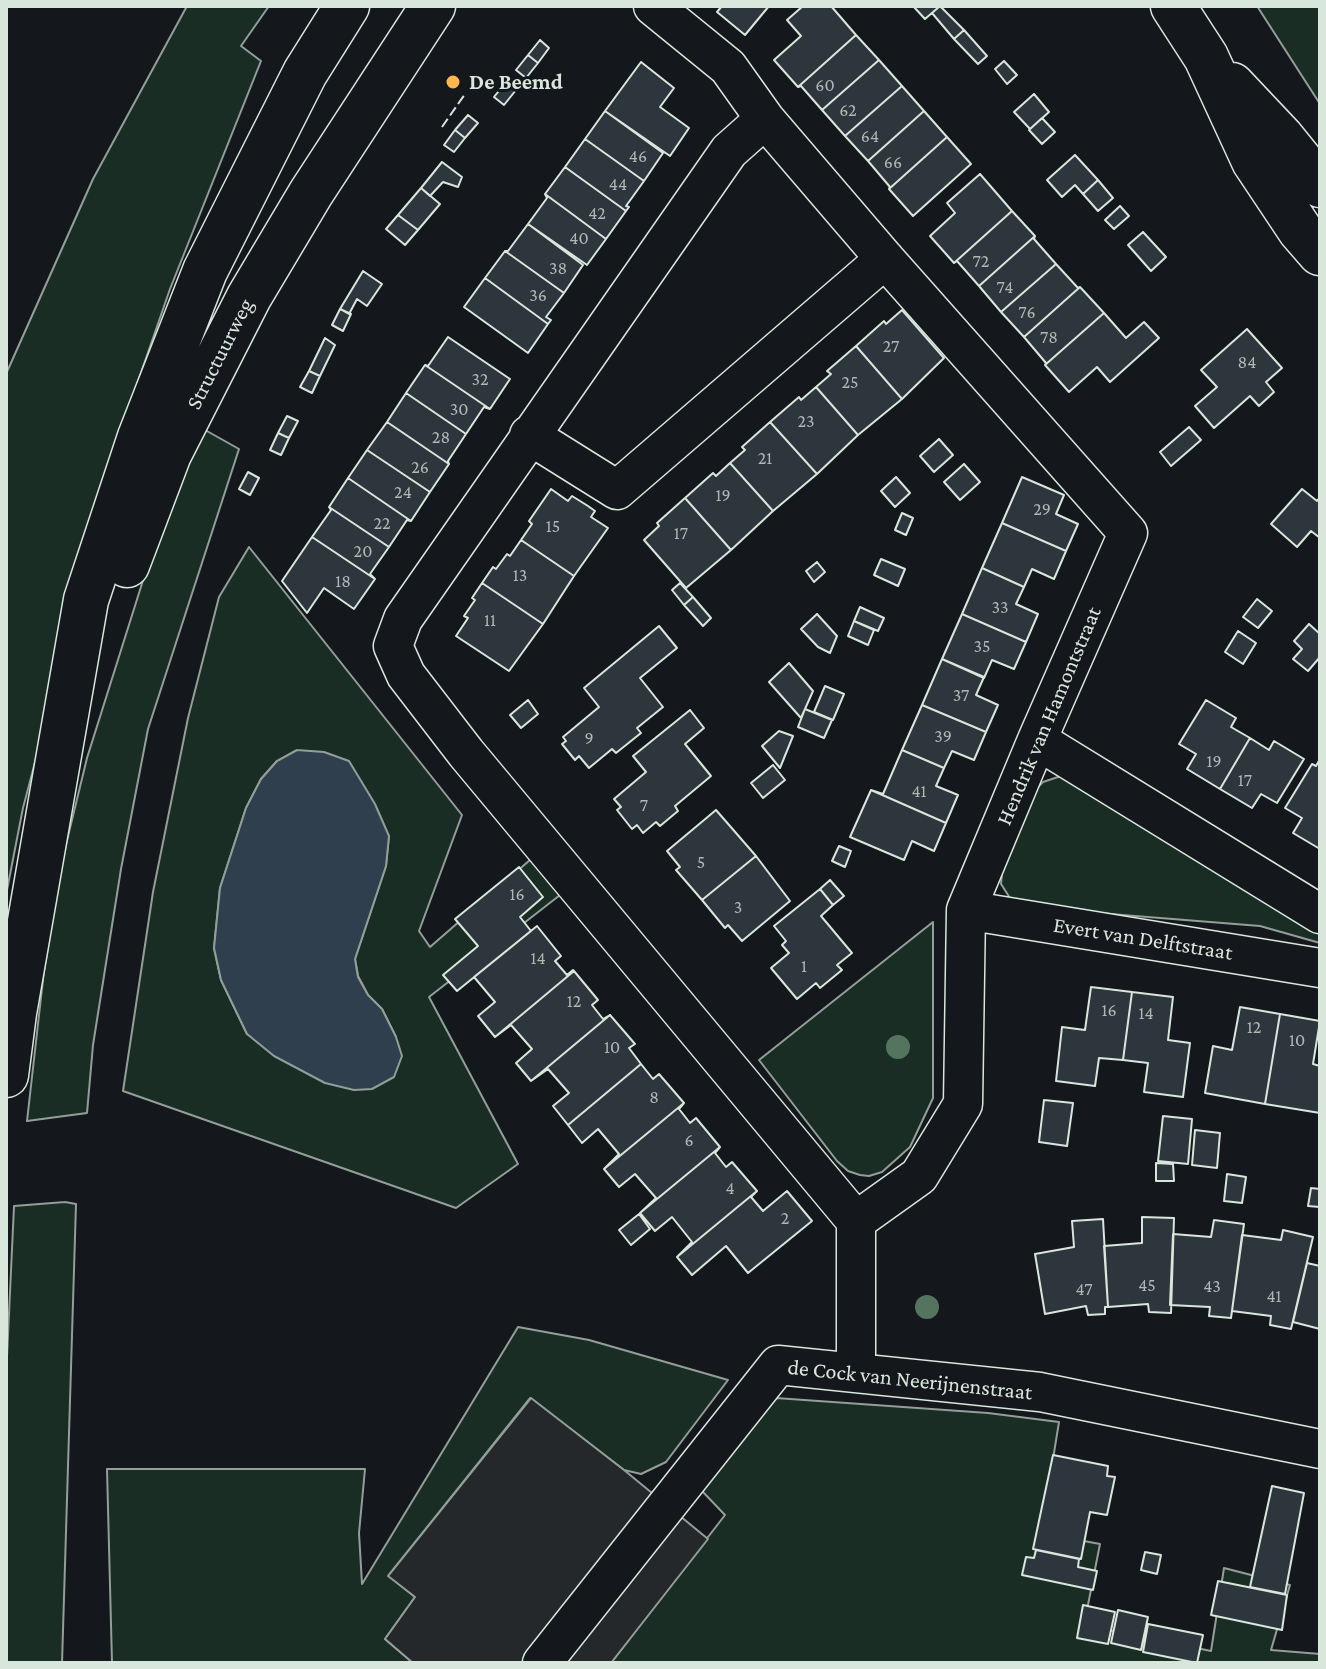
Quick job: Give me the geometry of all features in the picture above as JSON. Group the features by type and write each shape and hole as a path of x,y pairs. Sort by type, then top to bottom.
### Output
{"main road":[{"name":"Structuurweg","path":"6,1075 14,1013 86,600 145,423 205,271 305,73 347,6"},
{"name":"Structuurweg","path":"65,732 169,454 209,375 249,297 311,193 433,6"},
{"path":"1173,6 1206,57 1254,161 1300,230 1320,253"},
{"path":"1206,57 1282,138 1320,185"}],"street":[{"name":"Hendrik van Hamontstraat","path":"653,6 728,67 765,119 885,259 1128,533 966,910 963,1104 919,1176 856,1221"},
{"path":"765,119 729,151 403,619 393,646 406,675 466,753 856,1221 856,1373"},
{"path":"529,435 617,490 885,259"},
{"path":"1037,740 1320,914"},
{"name":"Evert van Delftstraat","path":"966,910 1320,968"},
{"name":"de Cock van Neerijnenstraat","path":"542,1663 778,1365 1040,1392 1320,1449"}],"green space":[{"path":"187,6 269,6 241,46 261,61 170,289 126,416 23,808 6,895 6,374 93,179"},
{"path":"1257,6 1320,6 1320,104"},
{"path":"198,426 239,449 148,729 121,869 93,1045 87,1113 27,1121 44,971 62,861 87,758 180,463"},
{"path":"249,547 462,815 419,931 430,947 538,853 569,888 429,997 518,1164 456,1208 123,1091 153,892 188,718 219,597","holes":["277,761 389,836 386,866 355,959 358,976 368,995 382,1009 396,1037 247,1034 221,980 214,948 220,888 246,808 261,779"]},
{"path":"1061,776 1320,925 1320,943 1260,926 1023,907 1010,898 1001,884 1004,853 1033,792 1043,782"},
{"path":"933,922 933,1098 910,1147 882,1172 860,1175 848,1171 837,1161 759,1060"},
{"path":"76,1204 62,1663 6,1663 6,1378 14,1206"},
{"path":"518,1327 589,1340 728,1380 666,1462 641,1474 624,1470 530,1398 389,1575 415,1597 385,1639 413,1663 112,1663 107,1469 365,1469 359,1533 362,1584"},
{"path":"776,1398 988,1413 1059,1422 1041,1533 1100,1544 1084,1625 1211,1651 1224,1568 1290,1585 1271,1650 1320,1654 1320,1663 611,1663 725,1515 702,1491"}],"shaded area":[{"path":"531,1398 708,1539 611,1663 413,1663 385,1639 415,1597 388,1576"}],"water":[{"path":"297,750 324,752 349,761 375,804 389,836 386,866 355,959 358,977 368,995 382,1009 402,1056 394,1077 372,1089 354,1090 325,1083 274,1056 247,1034 221,980 214,948 220,888 246,808 261,779 277,761"}],"building":[{"path":"722,6 769,6 745,35 717,12"},
{"path":"803,6 831,6 856,35 798,87 774,60 801,36 787,20"},
{"path":"913,6 940,6 925,19"},
{"path":"940,6 964,30 954,39 932,13"},
{"path":"964,30 987,56 978,64 954,39"},
{"path":"856,35 879,60 822,110 801,86 798,87"},
{"path":"540,40 549,48 538,63 528,55"},
{"path":"528,55 538,63 526,78 516,70"},
{"path":"879,60 902,86 845,136 822,110"},
{"path":"1004,61 1017,75 1007,84 995,69"},
{"path":"641,62 674,88 660,107 689,128 670,156 605,111"},
{"path":"506,82 516,90 504,105 494,97"},
{"path":"902,86 924,111 868,161 845,136"},
{"path":"1034,94 1049,112 1030,129 1014,112"},
{"path":"605,111 663,153 644,181 585,139"},
{"path":"924,111 947,137 889,189 868,161"},
{"path":"468,115 478,123 465,138 455,130"},
{"path":"1042,118 1055,132 1042,144 1029,130"},
{"path":"455,130 465,138 454,152 444,145"},
{"path":"947,137 971,164 913,216 889,189"},
{"path":"585,139 644,181 626,206 629,207 626,211 565,167"},
{"path":"1075,155 1098,180 1083,194 1075,185 1062,197 1047,180"},
{"path":"442,162 462,177 458,187 443,182 430,196 421,188"},
{"path":"565,167 626,211 606,239 545,194"},
{"path":"980,174 1012,211 954,263 930,236 955,213 947,203"},
{"path":"1098,180 1113,198 1098,211 1083,194"},
{"path":"421,188 440,204 418,230 398,215"},
{"path":"545,194 606,239 587,265 528,224 547,198"},
{"path":"1120,206 1129,216 1114,229 1105,220"},
{"path":"1012,211 1035,236 979,286 957,261 954,263"},
{"path":"398,215 418,230 405,245 386,229"},
{"path":"528,224 583,265 564,293 505,251"},
{"path":"1143,232 1166,257 1151,271 1128,245"},
{"path":"1035,236 1034,239 1056,264 1001,312 979,286"},
{"path":"505,251 564,293 546,317 551,320 548,324 485,278"},
{"path":"1056,264 1080,287 1024,337 1001,312"},
{"path":"363,271 382,284 367,306 357,299 349,314 340,309"},
{"path":"485,278 548,324 528,353 464,307"},
{"path":"1080,287 1104,313 1045,365 1024,337"},
{"path":"340,309 351,314 343,331 332,325"},
{"path":"902,310 944,358 902,399 856,346 884,321 886,324"},
{"path":"1104,313 1126,338 1144,322 1159,338 1110,382 1097,367 1069,392 1045,365"},
{"path":"1247,329 1282,368 1266,382 1274,392 1259,406 1250,396 1214,428 1195,406 1217,387 1201,370"},
{"path":"448,337 510,379 490,409 425,365 428,366"},
{"path":"325,338 335,345 320,376 309,371"},
{"path":"856,346 902,399 858,435 816,387 831,374 827,371"},
{"path":"425,365 490,409 484,407 466,434 406,393"},
{"path":"309,371 320,376 312,393 300,387"},
{"path":"816,387 858,435 817,474 770,422"},
{"path":"406,393 466,434 449,464 387,422"},
{"path":"287,416 298,421 289,438 278,433"},
{"path":"387,422 449,464 430,492 367,450"},
{"path":"770,422 817,474 773,511 730,463 745,450 742,447"},
{"path":"1189,427 1201,440 1171,466 1160,452"},
{"path":"278,433 289,438 281,455 270,450"},
{"path":"939,439 953,455 934,472 920,456"},
{"path":"367,450 430,492 411,521 348,478"},
{"path":"730,463 773,511 731,550 685,498 713,473 716,476"},
{"path":"964,464 980,482 960,500 944,482"},
{"path":"248,472 259,478 250,495 239,489"},
{"path":"896,477 910,493 895,507 881,491"},
{"path":"1022,477 1064,495 1056,514 1078,524 1066,551 1002,523"},
{"path":"348,478 411,521 407,520 389,547 329,507"},
{"path":"551,489 568,501 572,496 588,506 595,511 591,517 608,528 574,576 521,540 532,524 529,521"},
{"path":"1302,489 1317,501 1320,497 1320,538 1311,531 1297,547 1271,524"},
{"path":"685,498 731,550 686,588 644,540 659,526 657,523"},
{"path":"329,507 389,547 370,574 375,579 312,537 331,510"},
{"path":"902,513 913,518 906,535 895,530"},
{"path":"1002,523 1066,551 1054,579 1032,569 1024,587 982,568"},
{"path":"312,537 375,579 354,609 324,588 307,613 282,581"},
{"path":"521,540 574,576 543,624 482,583 493,567 496,569 507,554 510,556"},
{"path":"881,559 905,569 898,586 874,575"},
{"path":"817,562 825,572 814,582 806,571"},
{"path":"982,568 1024,587 1016,604 1038,614 1026,642 962,614"},
{"path":"482,583 543,624 509,671 456,636 468,618 464,616"},
{"path":"680,583 693,597 684,605 672,590"},
{"path":"693,597 711,618 703,626 684,605"},
{"path":"1257,599 1272,611 1258,628 1243,617"},
{"path":"860,607 884,618 878,631 854,621"},
{"path":"817,614 837,636 830,653 818,647 801,629"},
{"path":"962,614 1026,642 1014,669 992,660 984,678 942,659"},
{"path":"854,621 874,630 868,645 848,636"},
{"path":"1309,624 1320,634 1320,657 1308,671 1293,659 1302,649 1294,641"},
{"path":"659,626 677,648 640,678 663,707 637,728 641,733 616,753 612,749 589,768 579,756 575,760 562,744 566,741 563,737 599,707 584,688"},
{"path":"1238,631 1256,643 1243,664 1225,652"},
{"path":"942,659 984,677 976,695 998,705 986,732 922,705"},
{"path":"789,663 813,691 801,718 769,682"},
{"path":"825,686 844,694 833,720 814,712"},
{"path":"528,700 538,714 521,728 510,715"},
{"path":"1206,700 1236,718 1231,727 1250,738 1220,789 1187,769 1196,754 1179,744"},
{"path":"922,705 986,732 974,760 952,751 944,768 902,750"},
{"path":"805,709 832,720 824,738 798,727"},
{"path":"690,710 704,728 685,744 711,776 675,806 678,811 660,826 656,822 643,833 637,825 632,829 617,810 621,807 614,799 646,772 633,756"},
{"path":"779,731 793,736 780,768 762,746"},
{"path":"1250,738 1269,750 1274,741 1304,759 1277,803 1261,794 1252,808 1220,789"},
{"path":"902,750 944,768 936,786 958,795 946,823 871,790 883,794"},
{"path":"1320,759 1320,849 1293,833 1302,818 1285,808 1312,764 1316,766"},
{"path":"773,765 785,780 763,798 751,783"},
{"path":"871,790 946,823 934,851 912,841 904,860 850,837"},
{"path":"716,810 756,856 702,900 676,870 680,867 667,851"},
{"path":"839,846 851,851 845,867 832,861"},
{"path":"756,856 790,901 742,941 728,925 725,928 702,900"},
{"path":"519,867 543,897 520,917 531,931 457,991 443,975 478,946 455,919"},
{"path":"830,880 844,896 833,905 820,889"},
{"path":"820,889 833,905 821,916 852,953 837,965 842,970 820,988 816,983 797,999 771,968 789,953 782,945 786,941 774,926"},
{"path":"537,926 561,956 555,961 567,975 574,971 495,1037 478,1016 495,1002 474,977"},
{"path":"574,971 598,1000 592,1005 603,1019 610,1015 531,1081 516,1063 532,1049 511,1025 495,1037"},
{"path":"1091,987 1132,992 1123,1060 1099,1058 1095,1086 1056,1081 1062,1027 1085,1030"},
{"path":"1132,992 1173,997 1168,1040 1190,1043 1183,1097 1144,1092 1148,1063 1123,1060"},
{"path":"1240,1007 1280,1014 1265,1104 1205,1093 1213,1046 1232,1050"},
{"path":"1280,1014 1320,1021 1313,1064 1320,1066 1320,1113 1265,1104"},
{"path":"610,1015 635,1044 629,1048 641,1064 568,1125 553,1106 569,1093 548,1069 531,1081"},
{"path":"641,1064 653,1079 659,1074 684,1103 604,1169 619,1154 598,1129 582,1143 568,1125"},
{"path":"1044,1100 1073,1103 1067,1146 1039,1142"},
{"path":"684,1103 679,1109 690,1123 696,1118 720,1147 640,1213 656,1198 635,1174 619,1187 604,1169"},
{"path":"1163,1116 1192,1119 1188,1164 1158,1161"},
{"path":"1195,1130 1220,1133 1217,1168 1192,1165"},
{"path":"720,1147 715,1153 726,1167 732,1162 757,1191 677,1257 692,1242 672,1217 655,1231 640,1213"},
{"path":"1156,1163 1173,1164 1174,1181 1156,1181"},
{"path":"1227,1174 1246,1177 1242,1203 1224,1201"},
{"path":"1311,1188 1320,1189 1320,1207 1308,1206"},
{"path":"757,1191 751,1197 763,1211 787,1191 812,1221 748,1273 726,1246 692,1275 677,1257"},
{"path":"639,1214 650,1229 631,1245 619,1230"},
{"path":"1142,1217 1174,1218 1171,1313 1149,1312 1148,1304 1108,1307 1104,1246 1142,1243"},
{"path":"1103,1219 1108,1307 1105,1307 1105,1314 1088,1315 1086,1306 1045,1314 1035,1254 1074,1247 1072,1221"},
{"path":"1214,1220 1244,1224 1231,1318 1209,1316 1210,1307 1170,1305 1173,1234 1211,1237"},
{"path":"1283,1230 1313,1237 1291,1329 1270,1325 1271,1316 1232,1311 1242,1235 1281,1240"},
{"path":"1307,1263 1320,1266 1320,1329 1293,1322"},
{"path":"1053,1455 1108,1466 1107,1476 1115,1477 1107,1515 1090,1512 1081,1559 1033,1549"},
{"path":"1272,1486 1304,1493 1285,1594 1250,1587"},
{"path":"1036,1550 1079,1559 1078,1567 1097,1571 1093,1590 1022,1575 1026,1557 1034,1558"},
{"path":"1145,1552 1161,1555 1157,1574 1141,1570"},
{"path":"1218,1581 1287,1595 1282,1630 1211,1615"},
{"path":"1083,1605 1115,1612 1108,1644 1077,1638"},
{"path":"1118,1610 1148,1617 1141,1650 1111,1643"},
{"path":"1148,1624 1203,1635 1197,1663 1143,1652"}],"fence":[{"path":"442,127 465,94"}],"place":[{"name":"De Beemd","path":"453,82"}]}
